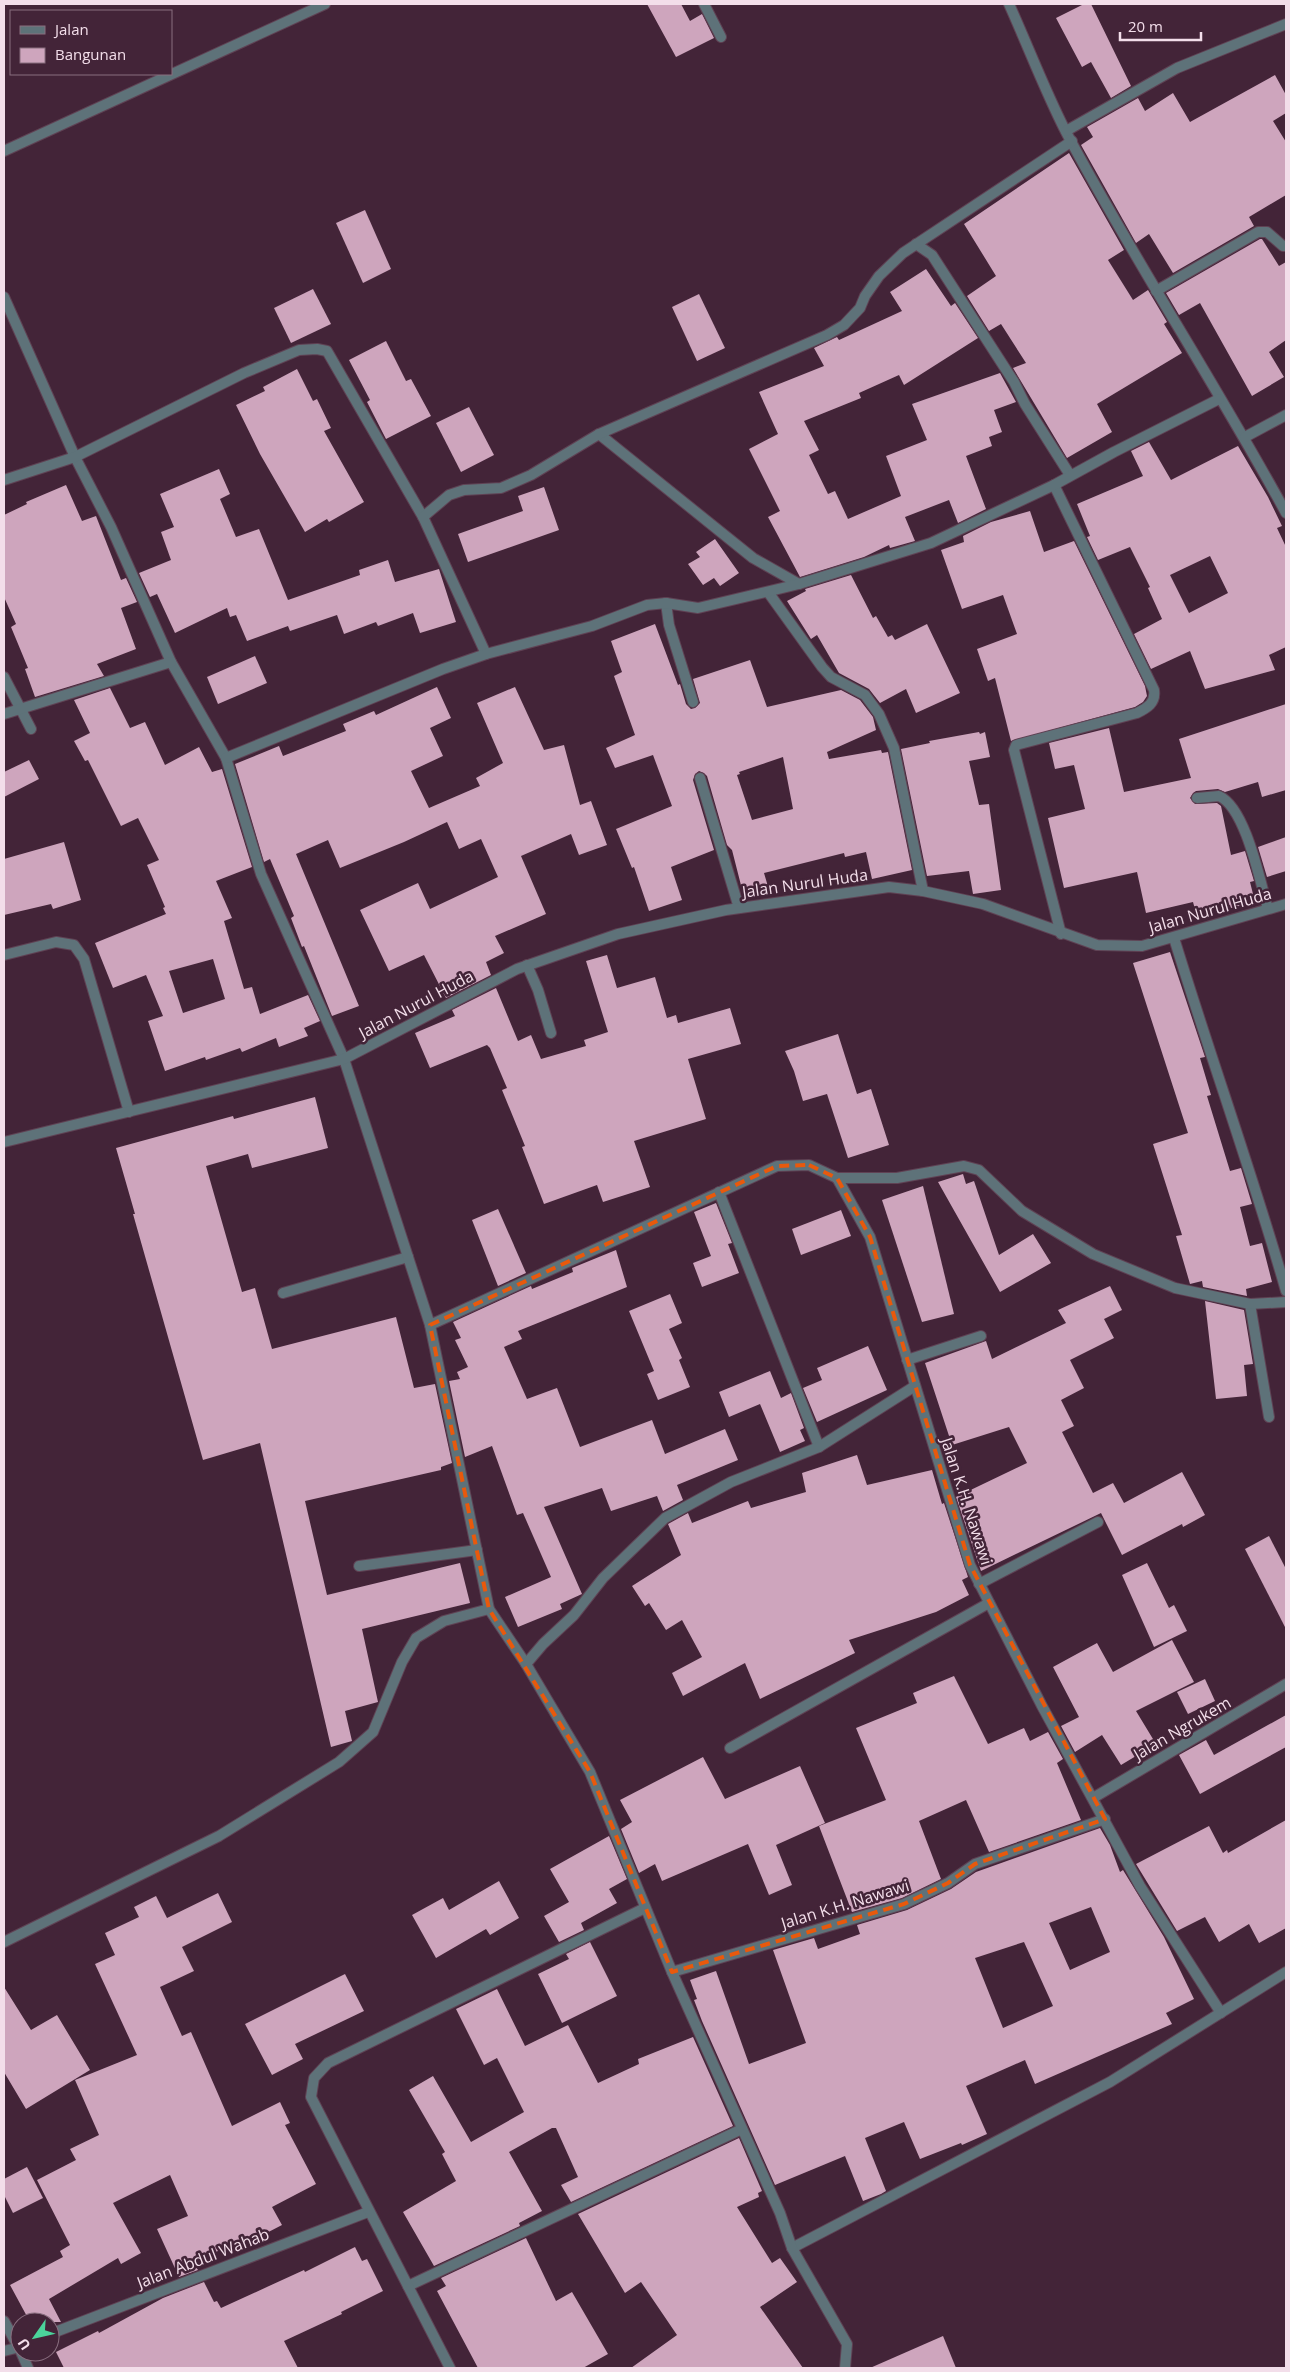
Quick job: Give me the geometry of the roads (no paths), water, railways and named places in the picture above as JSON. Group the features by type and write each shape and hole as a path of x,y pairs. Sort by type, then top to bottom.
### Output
{"street":[{"path":"172,74 325,4"},
{"path":"704,4 721,37"},
{"path":"1009,4 1066,130 1156,291 1219,399 1245,437 1286,513"},
{"path":"1066,130 1177,68 1286,24"},
{"path":"4,151 170,75"},
{"path":"423,517 449,495 464,490 501,488 531,475 599,434 827,335 844,325 860,308 865,296 879,276 916,244 1072,141"},
{"path":"1156,291 1258,232 1267,232 1283,246 1286,246"},
{"path":"916,244 932,255 1014,382 1025,404 1070,475"},
{"path":"4,297 75,457 111,527 171,662 226,758 261,874 344,1059 430,1325 489,1609 526,1664 590,1772 672,1972 780,2213 792,2248 847,2344 845,2368"},
{"path":"4,480 75,457 244,373 299,350 317,349 327,352 423,517 486,654"},
{"path":"226,758 443,669 486,654 592,626 647,605 666,603 698,608 799,584 931,543 1054,486 1070,475 1219,399"},
{"path":"1245,437 1286,415"},
{"path":"599,434 754,558 799,584"},
{"path":"1054,486 1154,690 1155,697 1151,704 1137,713 1016,745 1014,750 1061,934"},
{"path":"768,592 831,677 865,695 878,714 894,748 923,891"},
{"path":"666,603 670,625 693,702"},
{"path":"4,714 22,710 171,662"},
{"path":"4,677 32,728"},
{"path":"700,778 738,908"},
{"path":"1197,798 1219,796 1226,798 1230,804 1250,848 1268,909"},
{"name":"Jalan Nurul Huda","path":"4,1142 344,1059 527,965 618,934 738,908 855,890 889,888 923,891 983,904 1061,934 1097,945 1142,946 1286,904"},
{"path":"1174,938 1206,1043 1269,1231 1286,1291"},
{"path":"4,955 56,942 74,945 84,959 128,1112"},
{"path":"527,965 538,990 551,1034"},
{"path":"430,1325 777,1166 809,1165 837,1178 897,1178 964,1166 979,1170 1022,1211 1093,1254 1175,1288 1250,1304 1286,1302"},
{"name":"Jalan K.H. Nawawi","path":"837,1178 870,1237 970,1565 1042,1706 1140,1886 1221,2013"},
{"path":"719,1192 819,1447"},
{"path":"282,1293 408,1256"},
{"path":"1250,1304 1269,1416"},
{"path":"907,1360 981,1336"},
{"path":"526,1664 543,1644 574,1615 603,1578 665,1518 731,1482 819,1447 915,1386"},
{"path":"980,1584 1098,1522"},
{"path":"359,1566 477,1550"},
{"path":"730,1748 989,1603"},
{"path":"4,1942 219,1836 339,1762 373,1732 402,1662 416,1638 444,1621 489,1609"},
{"name":"Jalan Ngrukem","path":"1093,1798 1286,1684"},
{"name":"Jalan K.H. Nawawi","path":"672,1972 904,1904 948,1883 975,1864 1105,1819"},
{"path":"450,2368 310,2097 314,2078 328,2063 645,1908"},
{"path":"792,2248 1110,2082 1286,1972"},
{"path":"408,2286 742,2129"},
{"name":"Jalan Abdul Wahab","path":"60,2330 368,2212"}]}
